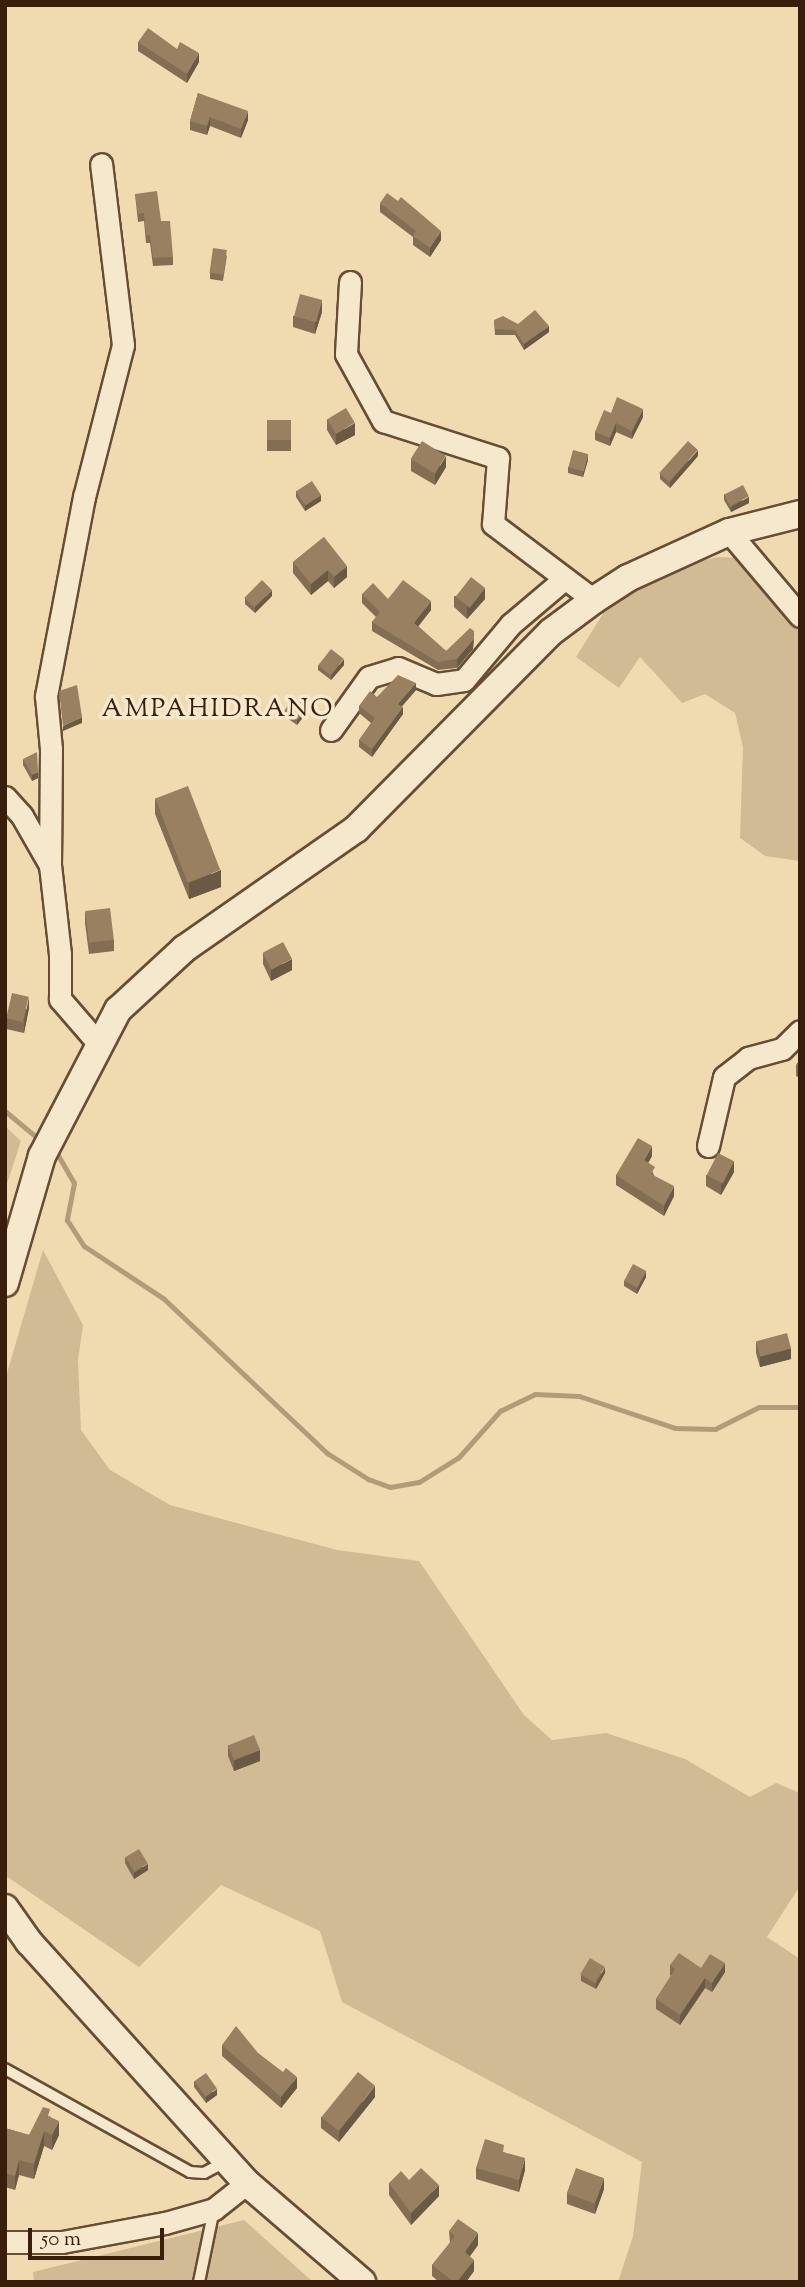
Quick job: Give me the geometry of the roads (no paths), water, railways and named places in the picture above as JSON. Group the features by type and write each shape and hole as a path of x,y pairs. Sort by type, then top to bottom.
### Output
{"street":[{"path":"98,1043 60,999 61,964 50,865 51,749 46,696 84,497 122,345 102,164"},
{"path":"350,282 346,354 383,421 498,458 493,524 594,600"},
{"path":"5,1283 48,1144 98,1043 118,1010 157,972 356,829 551,632 594,600 628,579 729,532 800,514"},
{"path":"729,532 800,616"},
{"path":"331,730 369,677 398,668 436,684 464,680 511,624 564,579"},
{"path":"5,797 22,816 50,865"},
{"path":"708,1146 724,1077 748,1058 782,1049 800,1031"},
{"path":"5,1908 29,1942 247,2183 362,2282"},
{"path":"5,2242 62,2242 214,2209 247,2183"}],"lane":[{"path":"5,2069 190,2172 205,2173 227,2161"},
{"path":"199,2282 214,2209"}],"waterway":[{"path":"5,1111 41,1141"},
{"path":"55,1150 74,1183 67,1220 84,1246 163,1298 327,1453 368,1479 390,1487 419,1482 459,1457 500,1411 535,1394 579,1396 675,1428 715,1429 759,1407 800,1407"}],"district":[{"name":"AMPAHIDRANO","path":"218,710"}]}
